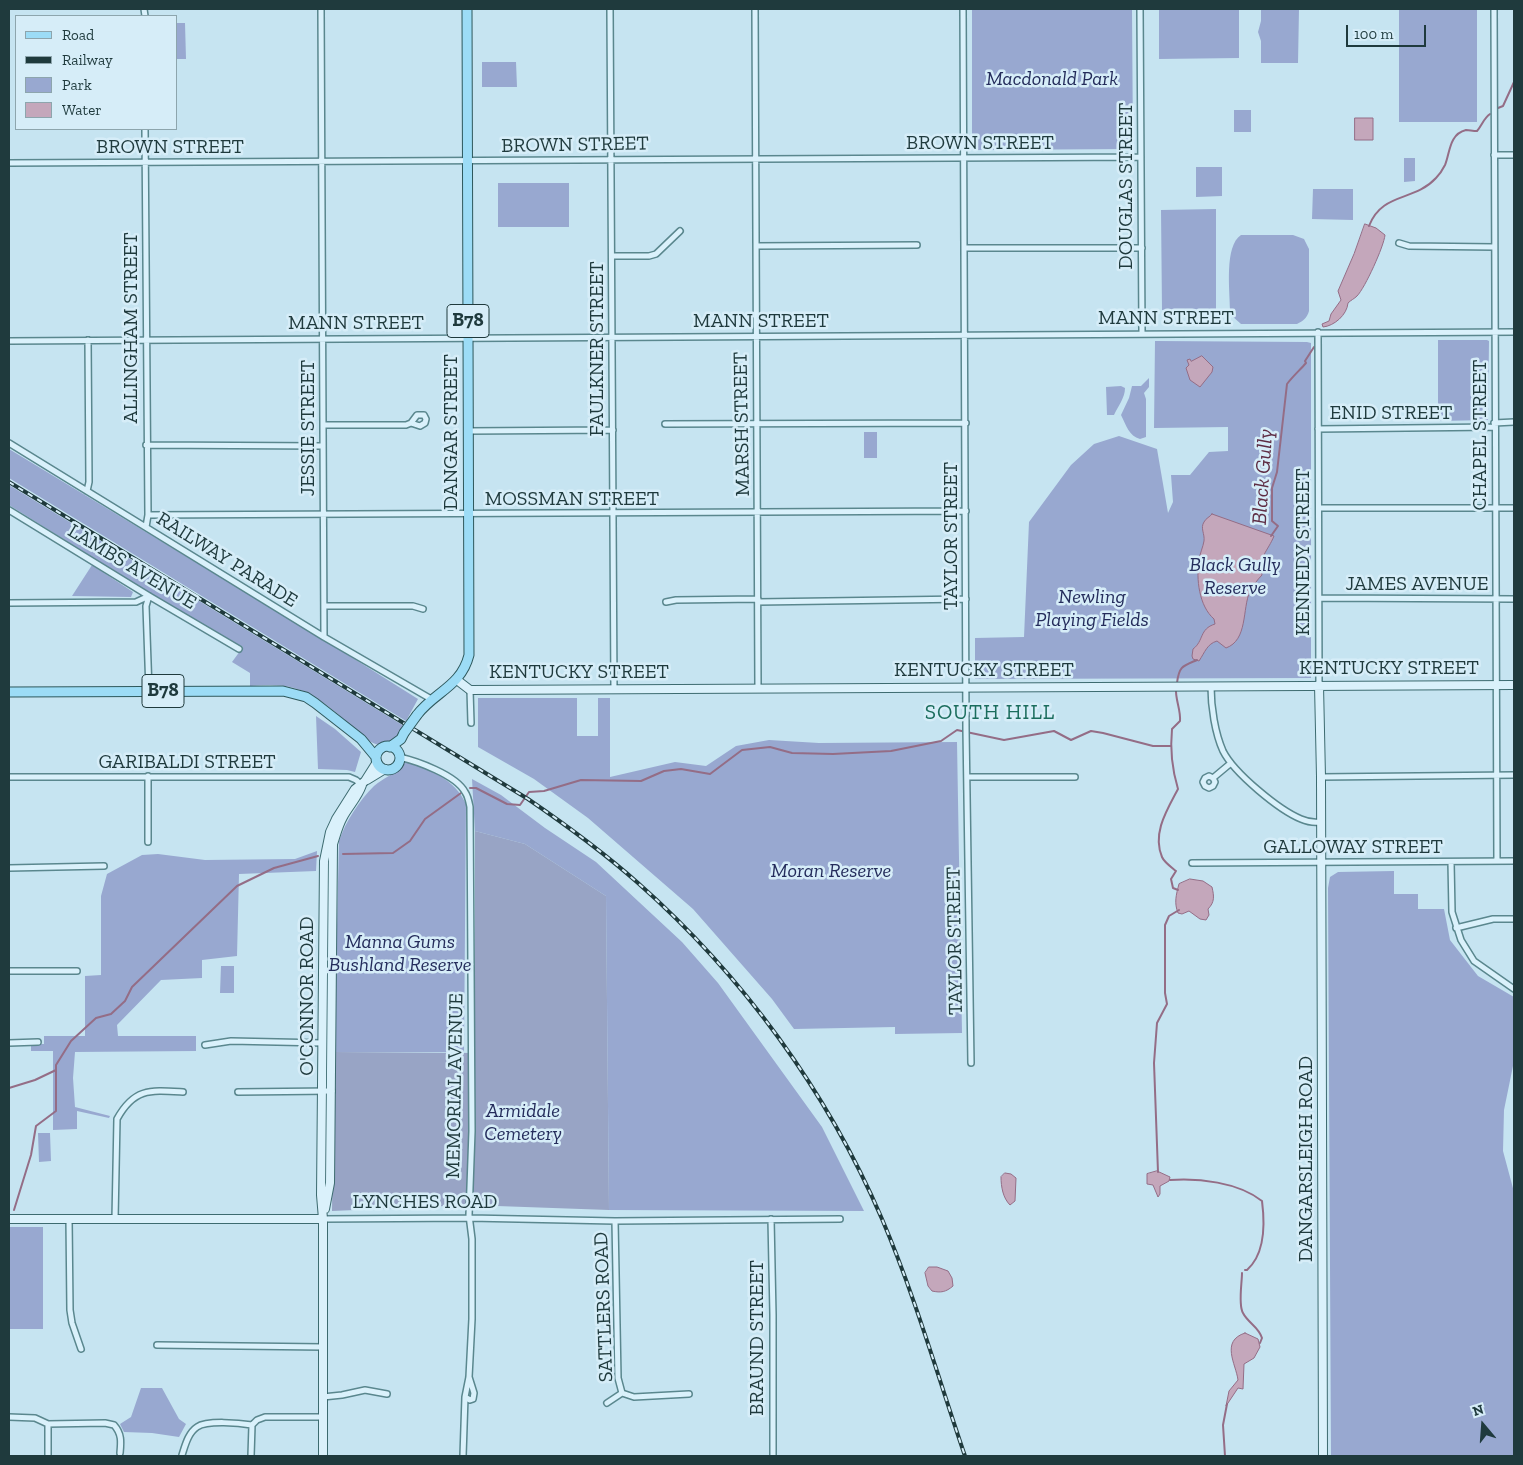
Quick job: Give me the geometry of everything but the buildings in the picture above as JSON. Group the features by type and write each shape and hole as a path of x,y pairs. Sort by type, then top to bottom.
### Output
{"main road":[{"name":"DANGAR STREET","path":"399,755 403,736 417,715 431,700 457,680 468,655 466,9"},
{"name":"B78","path":"9,692 283,691 315,703 368,745 376,760 385,769"},
{"name":"DANGAR STREET","path":"385,748 403,736"},
{"name":"B78","path":"368,745 385,748 399,755"},
{"name":"B78","path":"376,760 385,748"},
{"path":"385,769 395,767 399,755"}],"street":[{"name":"JESSIE STREET","path":"321,9 324,637"},
{"name":"FAULKNER STREET","path":"610,9 614,690"},
{"name":"MARSH STREET","path":"755,9 758,689"},
{"name":"TAYLOR STREET","path":"963,9 966,729 971,1063"},
{"name":"DOUGLAS STREET","path":"1140,9 1142,334"},
{"name":"CHAPEL STREET","path":"1494,9 1497,861"},
{"name":"ALLINGHAM STREET","path":"145,130 148,516 146,527"},
{"path":"1494,155 1514,155"},
{"name":"BROWN STREET","path":"9,163 1141,157"},
{"path":"612,256 649,256 656,254 680,231"},
{"path":"1399,243 1409,246 1494,247"},
{"path":"757,246 918,245"},
{"path":"965,248 1142,248"},
{"name":"KENNEDY STREET","path":"1318,332 1320,862"},
{"name":"MANN STREET","path":"9,341 756,335 1514,332"},
{"path":"87,491 88,340"},
{"name":"ENID STREET","path":"1318,429 1495,425 1514,422"},
{"path":"323,425 406,425 411,423"},
{"path":"665,424 966,423"},
{"path":"468,432 613,430"},
{"name":"RAILWAY PARADE","path":"9,443 324,637 431,700"},
{"path":"146,445 323,446"},
{"path":"1319,508 1514,508"},
{"name":"LAMBS AVENUE","path":"9,510 149,596 240,649"},
{"name":"MOSSMAN STREET","path":"148,516 966,511"},
{"path":"9,603 136,602 149,596"},
{"path":"149,596 146,606 149,691"},
{"name":"JAMES AVENUE","path":"1320,598 1514,599"},
{"path":"666,602 676,600 966,599"},
{"path":"324,606 413,606 423,609"},
{"name":"KENTUCKY STREET","path":"457,680 470,690 1514,685"},
{"path":"1210,687 1212,709 1221,744 1224,753 1232,763 1256,789 1292,815 1310,822 1320,822"},
{"path":"470,690 471,723"},
{"name":"MEMORIAL AVENUE","path":"399,755 438,771 459,784 465,791 470,807 472,1134 469,1205 472,1249 472,1319 469,1377"},
{"name":"O'CONNOR ROAD","path":"323,1456 324,1347 323,1218 321,1196 327,1092 333,844 343,816 359,792 376,760"},
{"path":"1214,778 1232,763"},
{"name":"O'CONNOR ROAD","path":"327,1092 324,1043 324,861 330,832 355,789 385,769"},
{"path":"1321,777 1514,775"},
{"path":"148,776 148,842"},
{"name":"GARIBALDI STREET","path":"9,777 349,777 364,783"},
{"path":"967,777 1075,777"},
{"name":"GALLOWAY STREET","path":"1192,863 1514,861"},
{"name":"DANGARSLEIGH ROAD","path":"1320,862 1323,1456"},
{"path":"1451,862 1452,912 1461,940 1474,961 1514,989"},
{"path":"9,868 104,866"},
{"path":"1456,928 1493,919 1514,919"},
{"path":"9,971 77,971"},
{"path":"205,1045 231,1041 324,1043"},
{"path":"9,1042 38,1042"},
{"path":"115,1219 116,1119 124,1107 134,1097 142,1093 155,1091 183,1092"},
{"path":"238,1092 327,1092"},
{"name":"LYNCHES ROAD","path":"9,1219 470,1218 615,1221 840,1219"},
{"path":"69,1219 70,1310 72,1323 81,1349"},
{"name":"BRAUND STREET","path":"771,1219 773,1456"},
{"name":"SATTLERS ROAD","path":"615,1221 618,1378 622,1393"},
{"path":"157,1345 324,1347"},
{"path":"465,1397 470,1400 474,1397 469,1377"},
{"path":"463,1456 465,1397 469,1377"},
{"path":"323,1397 365,1390 386,1394"},
{"name":"SATTLERS ROAD","path":"622,1393 634,1397 689,1394"},
{"name":"SATTLERS ROAD","path":"607,1403 622,1393"},
{"path":"9,1417 35,1418 48,1424 114,1424 119,1430 121,1437 120,1453"},
{"path":"251,1456 252,1425 257,1420 265,1417 323,1417"},
{"path":"182,1455 191,1433 197,1427 206,1424 240,1423 252,1425"},
{"path":"48,1424 48,1456"}],"green space":[{"name":"Macdonald Park","path":"972,9 1132,9 1133,149 972,150"},
{"path":"1159,9 1239,9 1239,58 1159,59"},
{"path":"1261,9 1299,9 1298,63 1261,63 1261,41 1258,32 1261,21"},
{"path":"1399,10 1477,10 1477,122 1399,122"},
{"path":"178,23 185,23 186,59 178,59"},
{"path":"482,62 516,62 517,87 482,87"},
{"path":"1234,110 1251,110 1251,132 1234,132"},
{"path":"1404,158 1415,158 1415,181 1404,182"},
{"path":"1196,167 1222,167 1222,196 1196,197"},
{"path":"498,183 569,183 569,227 498,227"},
{"path":"1313,189 1353,189 1353,220 1312,219"},
{"path":"1216,209 1216,309 1162,310 1161,210"},
{"path":"1241,235 1293,235 1304,239 1309,249 1309,311 1301,322 1297,324 1241,324 1232,316 1229,292 1230,259 1232,249"},
{"path":"1438,340 1489,341 1488,420 1438,421"},
{"path":"1155,341 1311,343 1311,678 975,679 975,638 1024,637 1029,522 1071,465 1094,444 1119,436 1157,449 1168,513 1173,502 1171,475 1190,475 1209,452 1228,451 1228,427 1154,428"},
{"path":"1149,378 1149,387 1144,393 1146,399 1146,437 1140,439 1130,433 1121,415 1132,386 1141,386"},
{"path":"1121,386 1125,388 1121,402 1114,415 1107,415 1106,387"},
{"path":"864,432 877,432 877,458 864,458"},
{"path":"9,449 418,699 406,721 9,478"},
{"path":"9,485 404,726 398,737 389,744 374,744 330,708 304,691 283,686 250,686 250,673 232,662 243,647 201,625 9,505"},
{"path":"92,565 133,592 131,597 72,596"},
{"name":"Moran Reserve","path":"478,698 577,698 577,736 598,736 598,698 610,698 610,777 675,762 706,766 736,746 769,740 819,743 957,742 962,1033 895,1034 895,1027 794,1029 772,999 693,909 588,818 534,779 478,747"},
{"path":"316,716 335,729 361,752 355,772 318,769"},
{"name":"Manna Gums Bushland Reserve","path":"406,761 441,776 455,788 466,804 464,1052 334,1052 339,841 349,819 363,798 374,786 400,769"},
{"path":"472,779 501,795 545,828 596,862 682,942 718,983 822,1127 864,1211 609,1210 606,896 525,844 475,831"},
{"name":"Armidale Cemetery","path":"475,831 525,844 606,896 609,1210 469,1205 332,1211 334,1052 475,1053"},
{"path":"317,851 316,871 239,874 237,956 202,960 202,978 161,980 117,1025 118,1036 196,1036 196,1051 75,1052 73,1078 75,1107 110,1116 109,1118 77,1111 77,1129 53,1130 53,1051 31,1051 31,1044 44,1044 44,1036 85,1036 85,976 101,975 101,896 107,874 142,855 158,854 205,860 295,859"},
{"path":"1394,871 1394,894 1418,894 1418,909 1444,909 1450,940 1478,976 1514,997 1514,1061 1504,1110 1503,1151 1514,1192 1514,1456 1331,1456 1328,888 1330,877 1338,872"},
{"path":"221,966 234,966 234,993 220,993"},
{"path":"38,1133 50,1133 51,1161 39,1162"},
{"path":"9,1227 43,1227 43,1329 9,1329"},
{"path":"141,1388 162,1388 179,1419 186,1424 179,1437 152,1433 124,1432 120,1424 131,1417"}],"water":[{"path":"1355,118 1373,118 1373,140 1355,140"},
{"path":"1365,224 1376,228 1385,235 1378,257 1365,285 1357,296 1348,303 1343,316 1331,325 1323,327 1322,324 1329,321 1331,314 1341,300 1338,291"},
{"path":"1202,356 1213,367 1212,372 1200,387 1190,380 1186,368 1189,365 1187,360 1190,359 1191,361"},
{"path":"1212,514 1274,536 1262,559 1262,575 1250,591 1238,638 1226,648 1217,641 1214,642 1206,649 1199,661 1193,659 1193,649 1206,629 1215,624 1214,619 1209,614 1202,600 1198,584 1199,560 1204,541 1203,524"},
{"path":"1190,879 1203,881 1212,887 1213,899 1208,909 1209,915 1206,920 1200,919 1189,911 1182,914 1178,913 1176,899 1179,884"},
{"path":"1157,1171 1170,1177 1169,1181 1160,1186 1158,1197 1153,1185 1147,1184 1147,1174"},
{"path":"1005,1173 1011,1174 1016,1178 1015,1201 1010,1205 1004,1196 1002,1188 1001,1177"},
{"path":"929,1267 937,1267 948,1271 952,1278 953,1286 948,1290 932,1291 928,1286 925,1273"},
{"path":"1245,1333 1258,1339 1260,1347 1254,1358 1244,1364 1243,1389 1238,1388 1226,1406 1229,1391 1238,1380 1231,1347 1237,1337"}],"waterway":[{"name":"Black Gully","path":"1498,108 1503,106 1514,82"},
{"name":"Black Gully","path":"1369,226 1375,215 1390,202 1418,191 1436,178 1445,165 1451,144 1456,135 1466,130 1477,131 1490,114"},
{"name":"Black Gully","path":"1271,536 1278,526 1272,521 1272,488 1277,472 1287,384 1306,363 1305,361 1314,347"},
{"name":"Black Gully","path":"1177,683 1182,667 1197,660"},
{"path":"1176,688 1180,721 1172,729 1171,744 1178,789 1162,822 1159,848 1163,859 1176,871 1171,879 1173,888 1178,890"},
{"path":"470,788 476,788 507,804 520,805 529,792 544,791 581,780 641,781 664,771 681,769 710,774 742,750 770,747 792,753 833,754 891,751 941,741 957,730 1004,740 1054,731 1071,740 1091,731 1153,746 1170,746"},
{"path":"343,854 393,853 410,841 425,819 461,793"},
{"path":"14,1210 31,1155 36,1126 56,1111 56,1065 71,1041 96,1018 111,1014 125,1001 132,987 237,886 274,868 318,856"},
{"path":"1158,1172 1154,1063 1157,1023 1167,1004 1165,993 1165,925 1169,916 1179,910"},
{"path":"9,1088 35,1080 56,1070"},
{"path":"1170,1180 1193,1180 1230,1185 1262,1201 1263,1229 1260,1247 1253,1263 1245,1270"},
{"path":"1242,1273 1240,1299 1242,1309 1245,1316 1261,1334 1260,1343"},
{"path":"1225,1456 1223,1425 1227,1404"}],"railway":[{"path":"9,482 528,799 611,860 676,919 712,956 778,1037 835,1125 860,1172 894,1248 916,1307 965,1456"}],"district":[{"name":"SOUTH HILL","path":"990,713"}],"park label":[{"name":"Black Gully Reserve","path":"1235,576"},
{"name":"Newling Playing Fields","path":"1092,608"}]}
